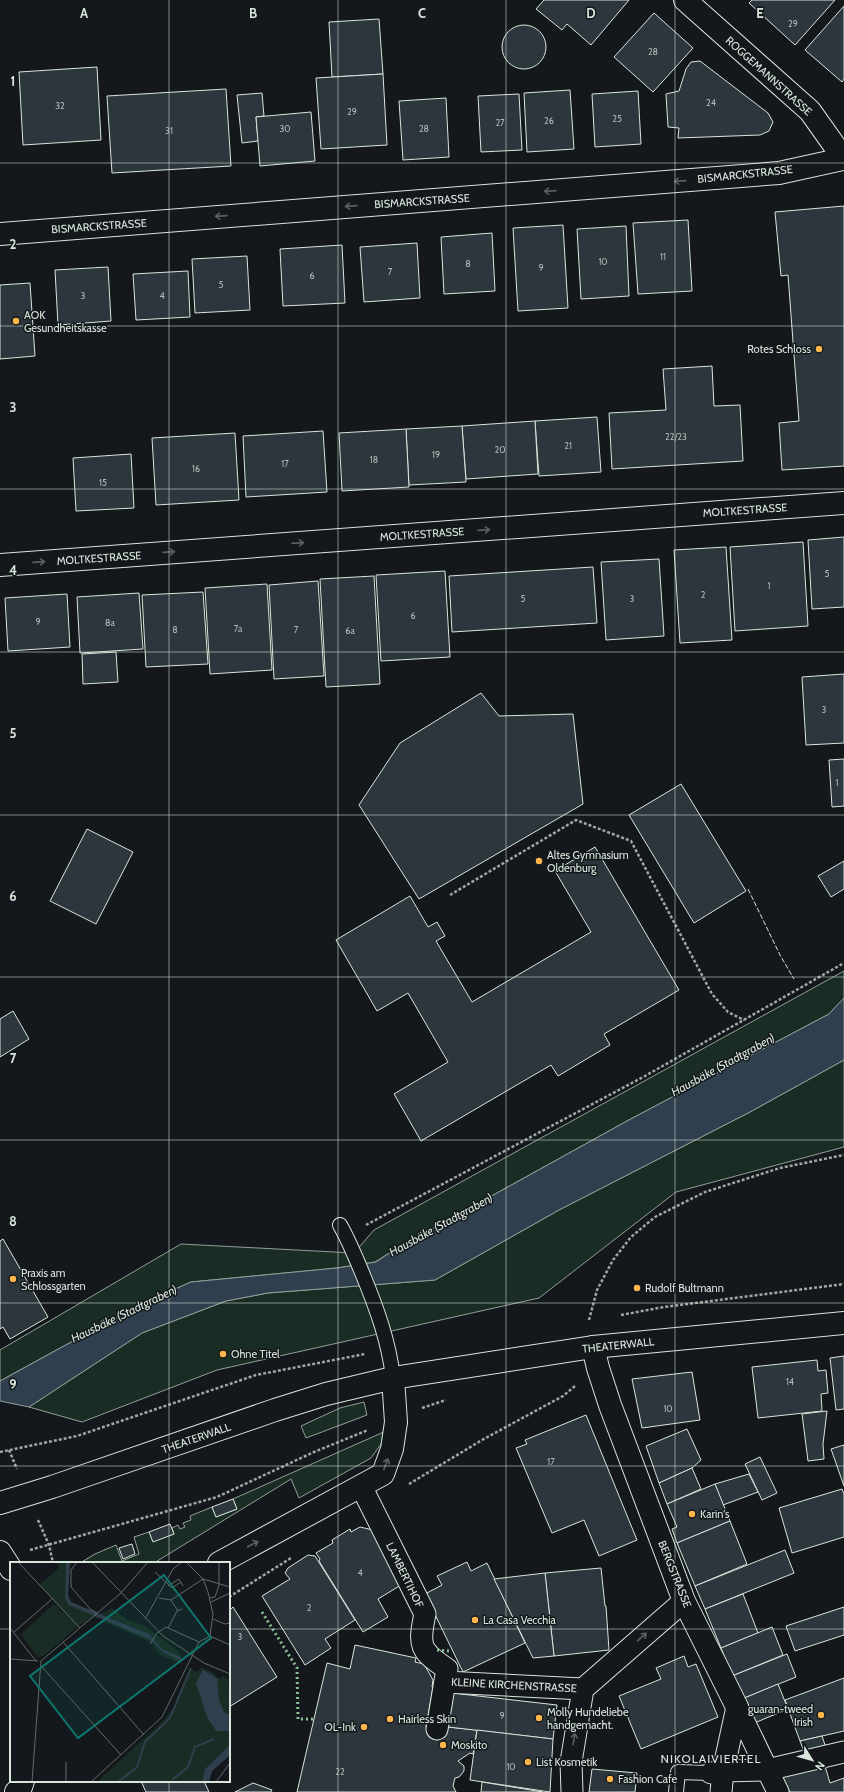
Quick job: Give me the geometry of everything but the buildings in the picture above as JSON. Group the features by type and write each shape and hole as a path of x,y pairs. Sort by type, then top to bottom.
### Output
{"street":[{"name":"ROGGEMANNSTRASSE","path":"685,0 810,111 844,159"},
{"name":"BISMARCKSTRASSE","path":"0,234 779,173 844,159"},
{"name":"MOLTKESTRASSE","path":"0,565 844,503"},
{"name":"THEATERWALL","path":"0,1504 274,1410 326,1394 393,1378 593,1347 844,1323"},
{"name":"BERGSTRASSE","path":"593,1347 598,1368 684,1600 778,1792"},
{"path":"221,1562 383,1474 392,1449 396,1418 393,1378"},
{"name":"LAMBERTIHOF","path":"361,1486 425,1614 420,1636 424,1649 434,1661 447,1670 437,1729"},
{"name":"KLEINE KIRCHENSTRASSE","path":"572,1792 571,1762 582,1689 684,1600"},
{"name":"KLEINE KIRCHENSTRASSE","path":"445,1682 582,1689"},
{"path":"721,1792 717,1772 737,1707"},
{"path":"717,1772 767,1770 844,1752"}],"lane":[{"path":"343,1230 378,1311 389,1349 393,1378"},
{"path":"676,1792 678,1772 717,1772"}],"path":[{"path":"450,895 576,820 630,841 712,994 728,1012 744,1020"},
{"path":"343,1230 428,1192 645,1076 844,963"},
{"path":"593,1347 589,1320 597,1290 613,1260 631,1237 655,1217 705,1192 780,1168 844,1155"},
{"path":"0,1452 77,1436 256,1375 389,1349"},
{"path":"372,1507 482,1440 563,1396 598,1368"},
{"path":"5,1560 49,1545 216,1498 314,1452 396,1418 452,1398"},
{"path":"49,1545 53,1562"},
{"path":"230,1596 295,1556"}],"green space":[{"path":"844,971 844,998 829,1014 627,1121 375,1262 337,1268 191,1282 137,1306 0,1381 0,1350 181,1244 354,1253 374,1230"},
{"path":"844,1060 844,1147 676,1192 539,1298 217,1370 82,1422 29,1407 142,1333 226,1301 268,1293 435,1280 559,1210 750,1112"},
{"path":"364,1402 367,1415 306,1438 301,1426 340,1408"},
{"path":"386,1431 381,1444 371,1458 299,1498 291,1479 156,1562 82,1562 95,1554 116,1545 122,1561 139,1554 134,1537 149,1532 153,1541 174,1534 172,1528 178,1525 180,1529 185,1527 183,1523 191,1520 190,1516 212,1507 216,1517 237,1509 233,1499"}],"water":[{"name":"Hausbäke (Stadtgraben)","path":"844,998 844,1060 750,1112 559,1210 435,1280 268,1293 226,1301 142,1333 29,1407 0,1401 0,1381 137,1306 191,1282 337,1268 376,1262 394,1250 627,1121 829,1014"}],"hedge":[{"path":"262,1612 297,1668 298,1719 314,1719"},
{"path":"437,1650 449,1651"}],"fence":[{"path":"748,889 780,955 794,979"}],"place":[{"name":"AOK Gesundheitskasse","path":"16,321"},
{"name":"Rotes Schloss","path":"819,349"},
{"name":"Altes Gymnasium Oldenburg","path":"539,861"},
{"name":"Praxis am Schlossgarten","path":"13,1279"},
{"name":"Rudolf Bultmann","path":"637,1288"},
{"name":"Ohne Titel","path":"223,1354"},
{"name":"Karin's","path":"692,1514"},
{"name":"La Casa Vecchia","path":"475,1620"},
{"name":"guaran-tweed Irish","path":"821,1715"},
{"name":"Molly Hundeliebe handgemacht.","path":"539,1718"},
{"name":"Hairless Skin","path":"390,1719"},
{"name":"OL-Ink","path":"364,1727"},
{"name":"Moskito","path":"443,1745"},
{"name":"List Kosmetik","path":"528,1762"},
{"name":"Fashion Cafe","path":"610,1779"}],"district":[{"name":"NIKOLAIVIERTEL","path":"711,1759"}]}
